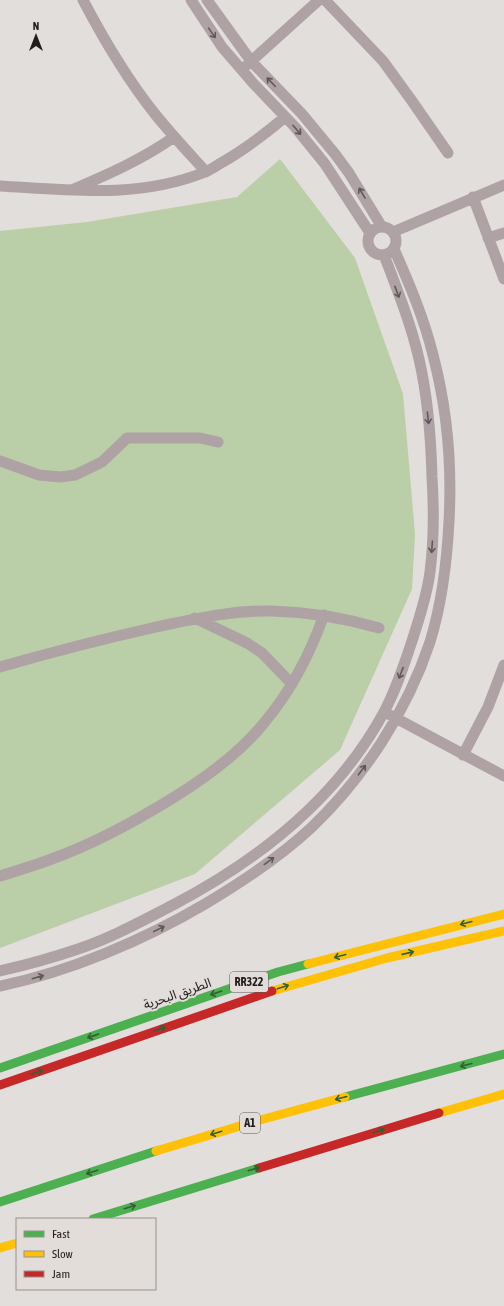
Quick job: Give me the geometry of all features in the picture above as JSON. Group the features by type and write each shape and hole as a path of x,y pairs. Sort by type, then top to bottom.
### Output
{"main road":[{"name":"الطريق البحرية","path":"0,1068 278,972 504,914"},
{"name":"RR322","path":"0,1085 286,986 387,958 504,932"},
{"name":"A1","path":"0,1202 260,1120 504,1054"},
{"path":"96,1218 433,1114 504,1094"},
{"path":"0,1248 16,1242"}],"street":[{"path":"82,0 124,71 174,137 206,172"},
{"path":"191,0 211,32 241,70 299,132 325,164 370,233"},
{"path":"207,0 251,61 302,114 349,173 382,227"},
{"path":"241,70 319,0"},
{"path":"325,0 387,67 448,153"},
{"path":"0,186 108,191 151,188 180,181 206,172 245,149 285,117"},
{"path":"70,190 136,161 174,137"},
{"path":"393,232 504,185"},
{"path":"473,198 504,279"},
{"path":"377,227 386,227 393,232 396,238 394,249 384,255 373,253 367,243 370,233 377,227"},
{"path":"488,238 504,233"},
{"path":"0,986 29,980 64,969 152,932 201,906 246,878 291,845 328,811 364,767 395,718 414,682 431,639 442,590 450,496 450,470 446,429 434,356 426,331 394,249"},
{"path":"0,971 63,954 115,934 194,894 231,871 281,835 312,808 340,777 384,712 401,673 422,609 430,573 433,528 433,493 430,433 419,357 384,255"},
{"path":"0,461 39,475 60,477 75,474 102,462 126,438 200,438 218,442"},
{"path":"0,667 112,637 195,618 225,613 273,611 324,615 380,628"},
{"path":"0,876 49,860 107,835 146,814 201,780 246,743 264,724 292,684 304,663 314,643 324,615"},
{"path":"195,618 247,643 262,653 292,684"},
{"path":"463,755 488,707 504,665"},
{"path":"384,712 504,776"}],"green space":[{"path":"280,159 355,258 403,394 415,534 412,589 340,750 195,874 0,948 0,231 87,222 237,197"}],"traffic: fast":[{"path":"0,1068 278,972 308,964"},
{"path":"345,1097 504,1054"},
{"path":"0,1202 156,1151"},
{"path":"96,1218 259,1168"}],"traffic: slow":[{"path":"308,964 504,914"},
{"path":"272,991 387,958 504,931"},
{"path":"439,1113 504,1094"},
{"path":"156,1151 260,1120 345,1097"},
{"path":"0,1248 16,1243"}],"traffic: jam":[{"path":"0,1085 272,991"},
{"path":"259,1168 439,1113"}]}
